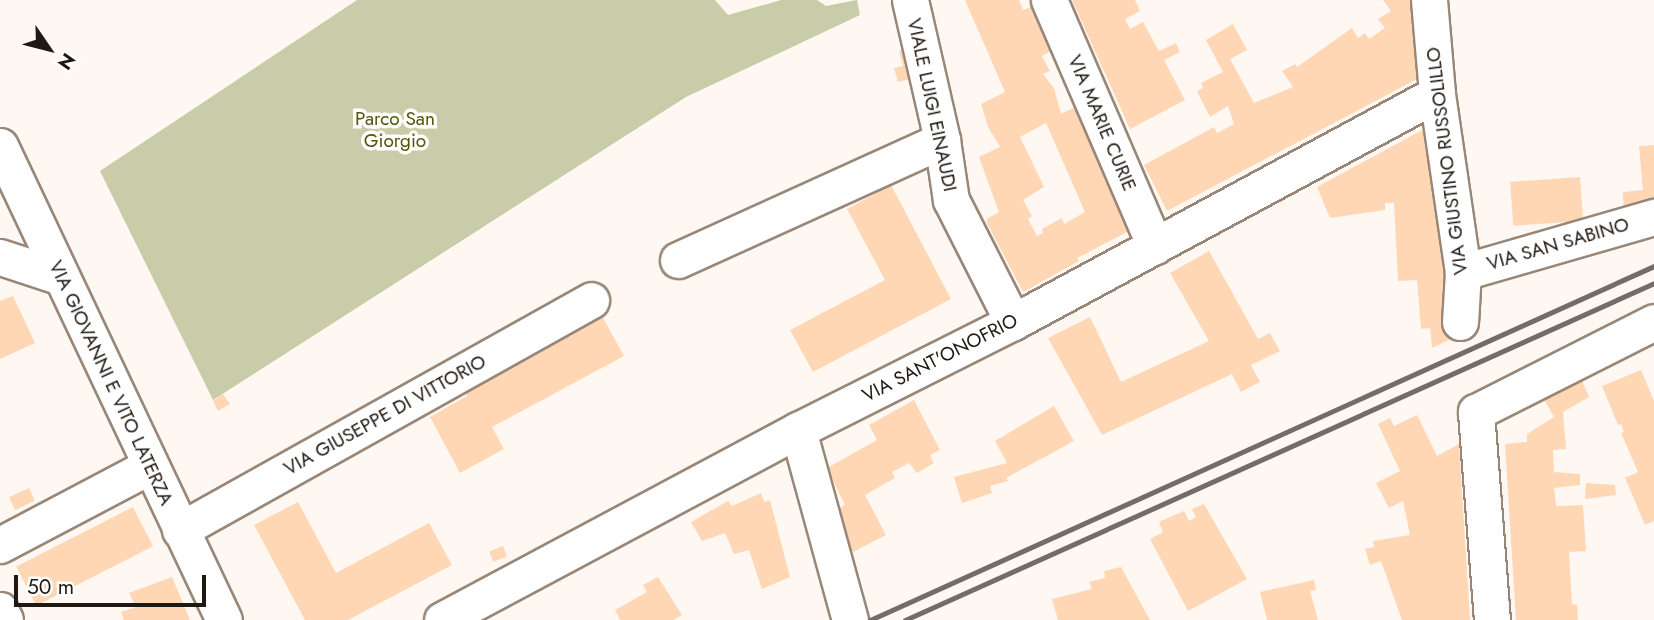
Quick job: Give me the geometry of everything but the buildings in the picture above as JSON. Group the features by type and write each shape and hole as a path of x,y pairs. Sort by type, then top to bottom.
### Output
{"street":[{"name":"VIALE LUIGI EINAUDI","path":"910,0 942,140 951,200 1013,323"},
{"name":"VIA MARIE CURIE","path":"1049,0 1155,246"},
{"name":"VIA GIUSTINO RUSSOLILLO","path":"1429,0 1437,94 1463,272 1460,322"},
{"name":"VIA SANT'ONOFRIO","path":"442,620 798,430 1013,323 1437,94"},
{"path":"678,260 942,140"},
{"name":"VIA GIOVANNI E VITO LATERZA","path":"0,146 224,620"},
{"name":"VIA SAN SABINO","path":"1463,272 1654,216"},
{"path":"0,257 61,277"},
{"name":"VIA GIUSEPPE DI VITTORIO","path":"180,530 591,300"},
{"path":"1492,620 1476,412 1650,335"},
{"path":"798,430 850,620"},
{"path":"0,545 150,466"},
{"path":"0,610 5,620"}],"green space":[{"name":"Parco San Giorgio","path":"357,0 715,0 728,15 781,0 817,0 826,6 857,0 860,15 686,97 213,400 100,171"}],"railway":[{"path":"870,620 1654,266"},
{"path":"905,620 1654,283"}]}
